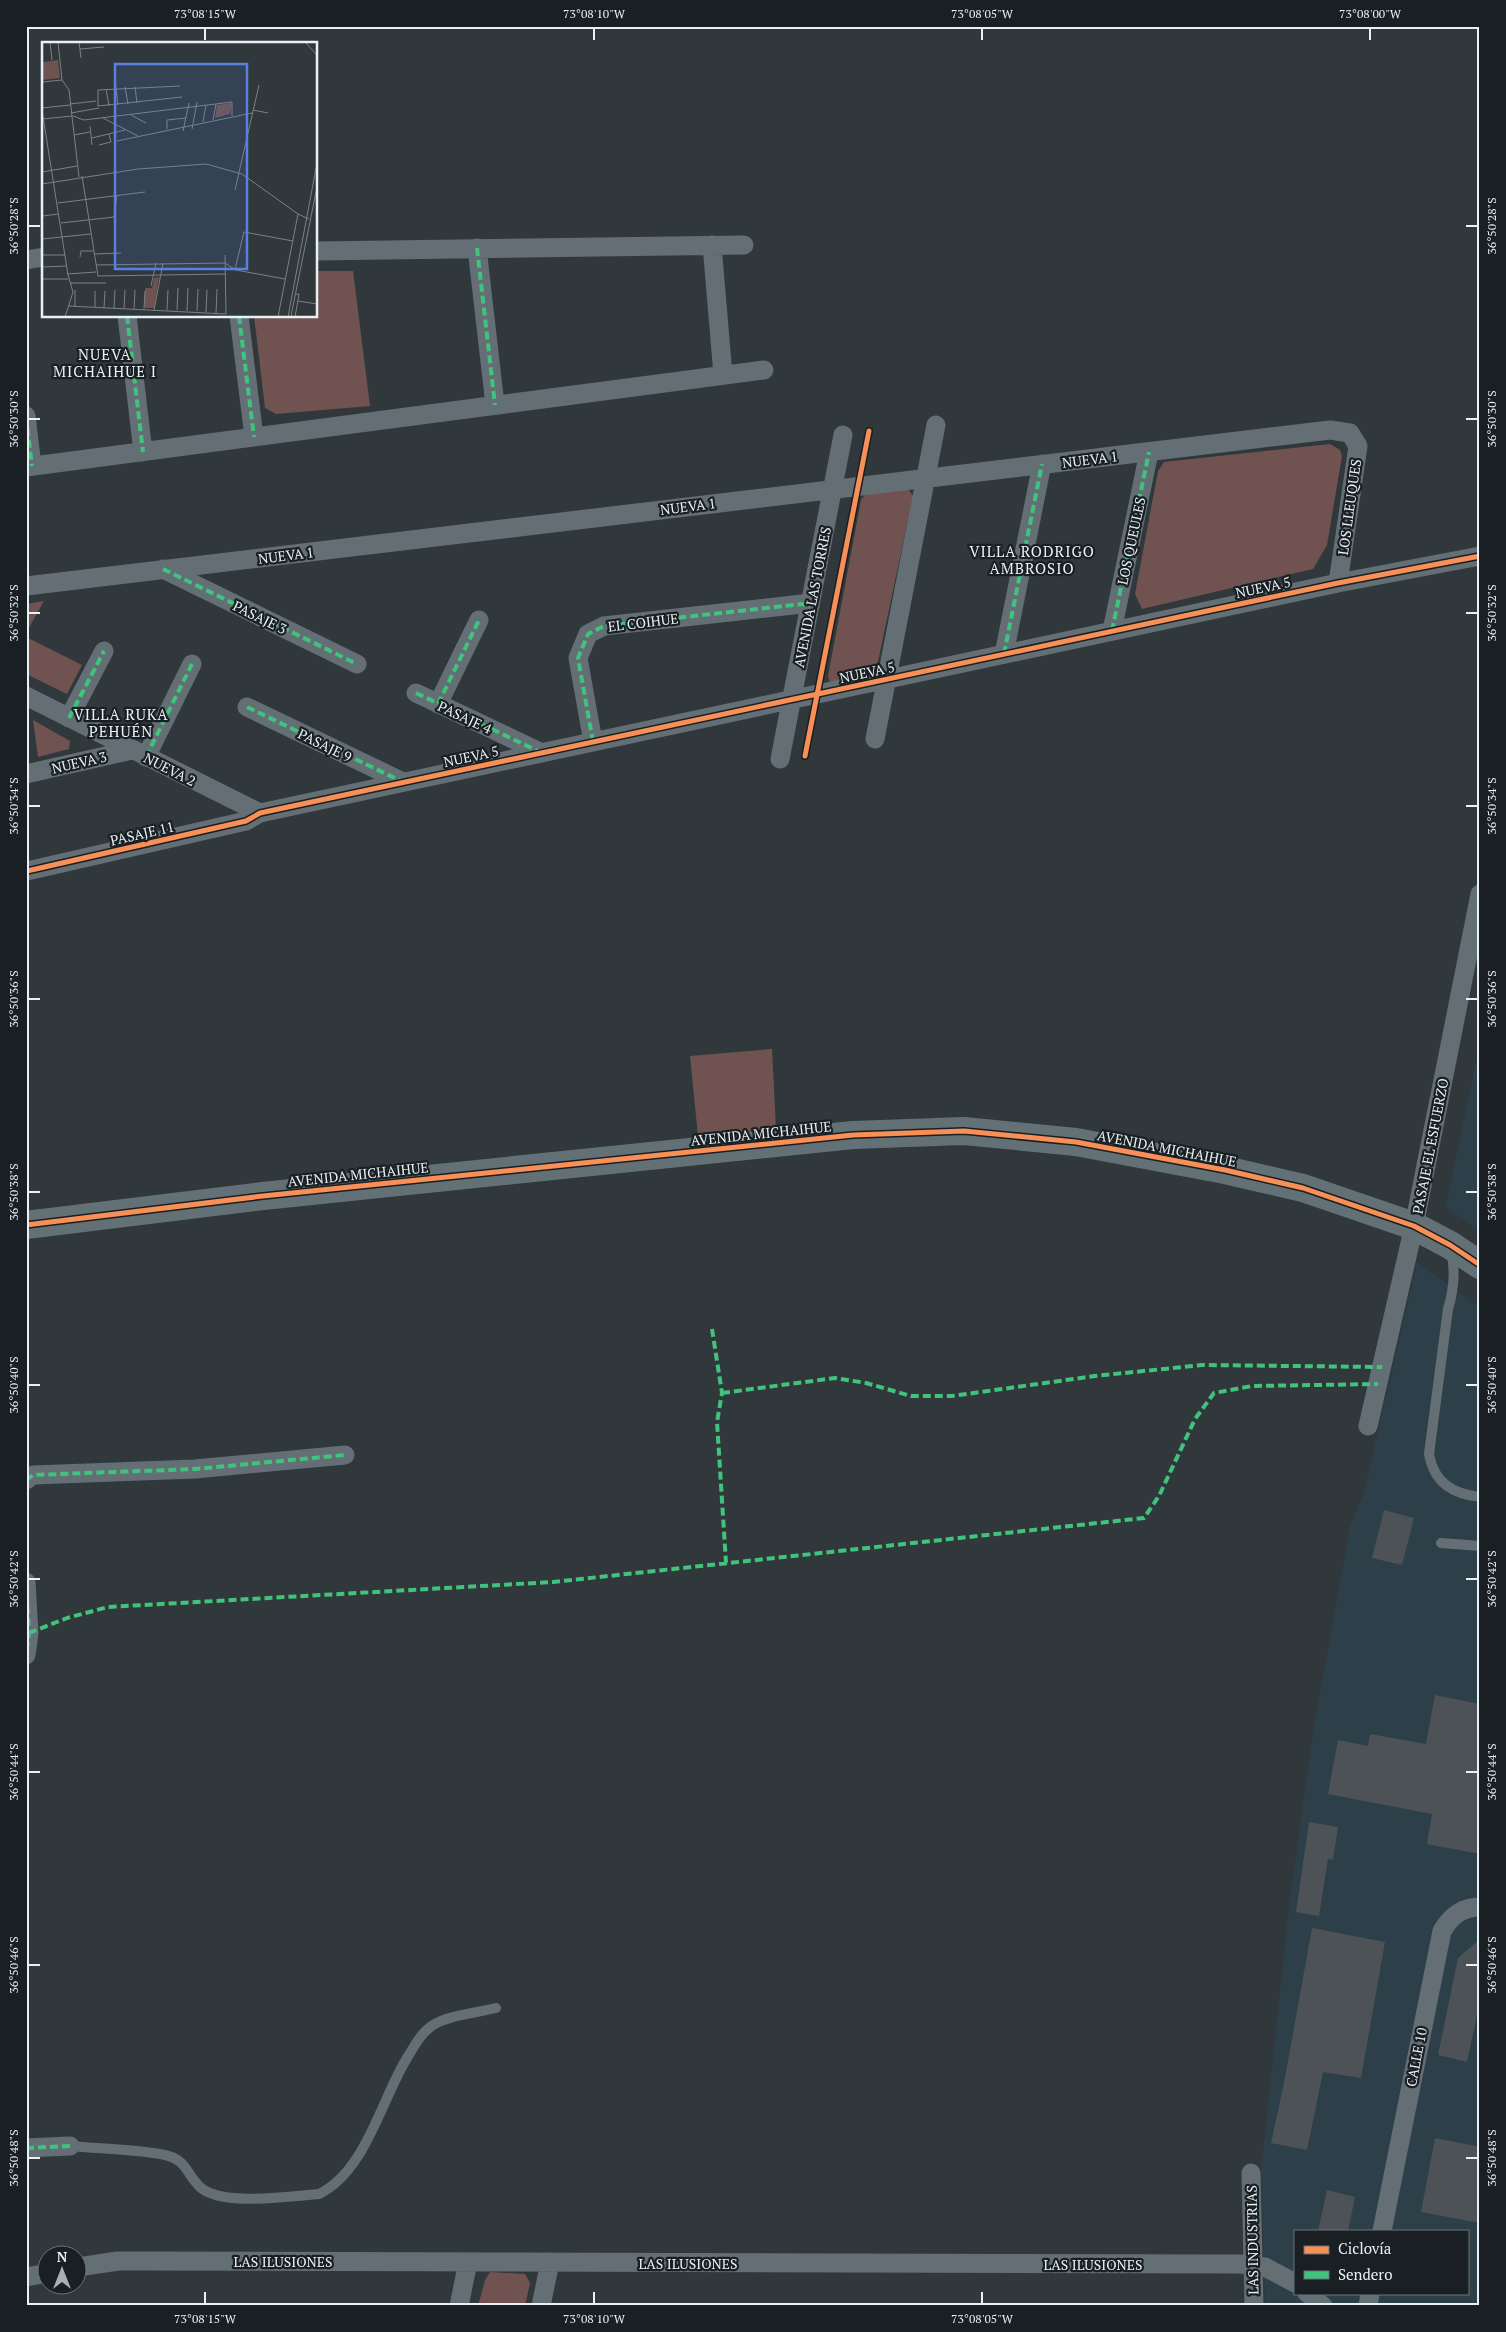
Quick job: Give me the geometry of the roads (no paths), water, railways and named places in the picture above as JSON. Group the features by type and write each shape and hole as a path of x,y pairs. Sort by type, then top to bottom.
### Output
{"street":[{"path":"712,245 723,375"},
{"path":"318,251 744,245"},
{"path":"476,248 495,405"},
{"path":"26,260 42,257"},
{"path":"127,318 143,452"},
{"path":"239,318 254,437"},
{"path":"26,416 29,466 764,370"},
{"path":"875,739 936,426"},
{"name":"NUEVA 1","path":"26,586 1330,430 1350,433"},
{"name":"LOS LLEUQUES","path":"1338,583 1358,446 1350,433"},
{"name":"AVENIDA LAS TORRES","path":"780,759 843,434"},
{"name":"LOS QUEULES","path":"1112,631 1149,452"},
{"path":"1004,654 1042,464"},
{"name":"NUEVA 5","path":"260,813 1338,583 1480,556"},
{"name":"PASAJE 3","path":"164,570 357,664"},
{"name":"EL COIHUE","path":"593,742 578,658 588,634 604,626 802,604 810,606"},
{"path":"438,704 479,620"},
{"path":"69,718 104,651"},
{"path":"139,753 192,664"},
{"name":"PASAJE 4","path":"416,693 542,753"},
{"name":"NUEVA 2","path":"26,696 260,813"},
{"name":"PASAJE 9","path":"247,707 403,782"},
{"name":"NUEVA 3","path":"26,774 139,753"},
{"name":"PASAJE 11","path":"26,871 246,821 260,813"},
{"name":"PASAJE EL ESFUERZO","path":"1368,1426 1414,1226 1480,894"},
{"name":"AVENIDA MICHAIHUE","path":"26,1225 399,1181 853,1134 927,1131 1039,1137 1225,1170 1303,1188 1414,1226 1450,1245 1480,1265"},
{"path":"26,1480 33,1475 194,1469 345,1455"},
{"path":"26,1582 29,1632 26,1655"},
{"name":"CALLE 10","path":"1382,2230 1442,1930 1456,1914 1466,1909 1480,1907"},
{"path":"26,2148 70,2146"},
{"name":"LAS INDUSTRIAS","path":"1251,2173 1254,2306"},
{"name":"LAS ILUSIONES","path":"88,2266 118,2261 146,2260 1253,2265 1275,2271 1294,2282"},
{"path":"459,2306 468,2262"},
{"path":"541,2306 550,2262"},
{"path":"1308,2294 1323,2306"}],"lane":[{"path":"1450,1245 1453,1259 1453,1284 1429,1454 1432,1469 1446,1486 1455,1492 1480,1497"},
{"path":"1441,1544 1480,1546"},
{"path":"70,2146 165,2155 182,2162 201,2188 241,2199 319,2194 329,2189 354,2165 399,2071 422,2034 435,2024 496,2008"}],"district":[{"name":"NUEVA MICHAIHUE I","path":"105,362"},
{"name":"VILLA RODRIGO AMBROSIO","path":"1032,560"},
{"name":"VILLA RUKA PEHUÉN","path":"121,722"}]}
